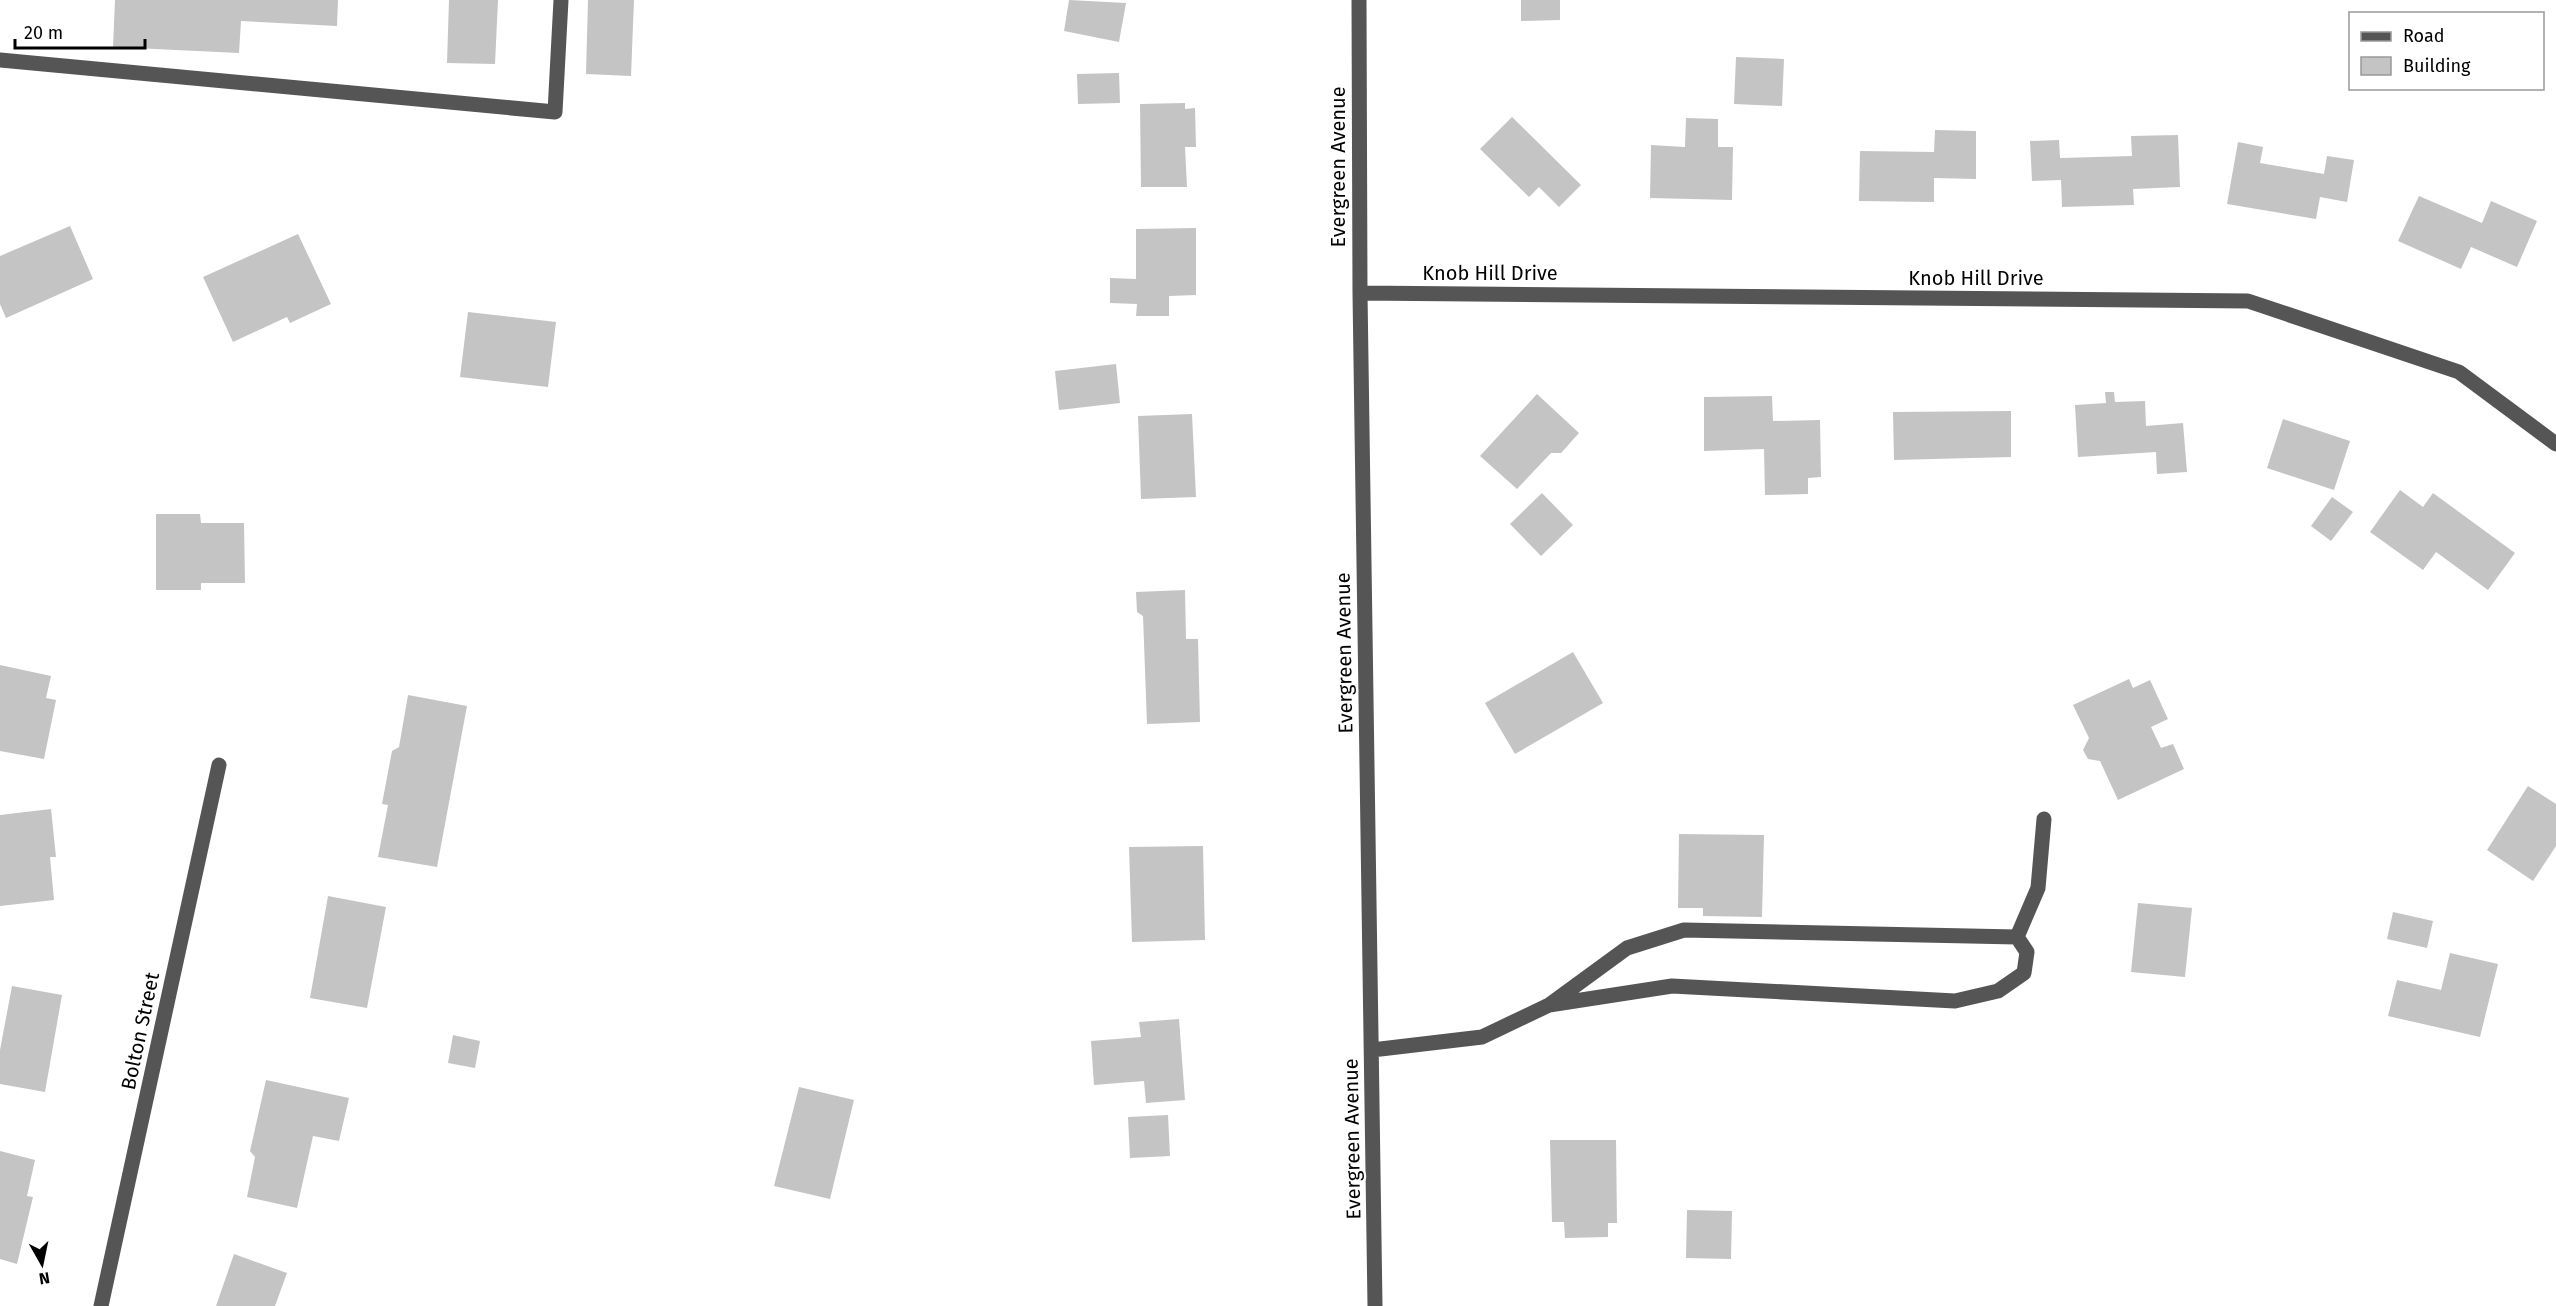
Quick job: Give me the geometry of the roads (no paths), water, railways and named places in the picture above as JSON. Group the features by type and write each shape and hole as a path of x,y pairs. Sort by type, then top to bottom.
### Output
{"street":[{"path":"0,60 555,112 561,0"},
{"name":"Evergreen Avenue","path":"1359,0 1360,293 1375,1306"},
{"name":"Knob Hill Drive","path":"1360,293 2248,301 2459,372 2556,444"},
{"name":"Bolton Street","path":"101,1306 219,765"},
{"path":"2018,937 2037,888 2044,819"},
{"path":"1372,1050 1482,1037 1549,1005 1626,948 1684,930 2018,937"},
{"path":"1549,1005 1672,986 1955,1001 1998,991 2024,973 2027,952 2018,937"}]}
